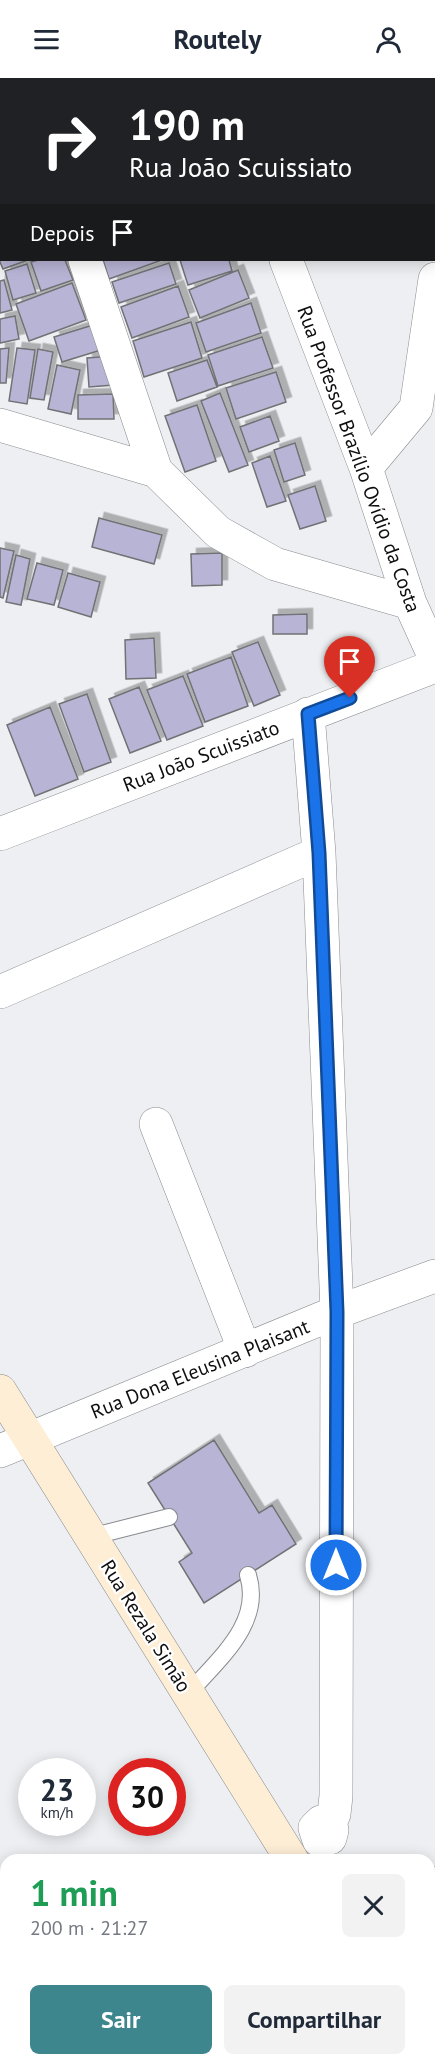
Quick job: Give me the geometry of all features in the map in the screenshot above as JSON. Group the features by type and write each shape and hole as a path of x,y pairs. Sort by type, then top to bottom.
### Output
{"main road":[{"name":"Rua Rezala Simão","path":"0,1391 14,1445 90,1537 288,1854"}],"street":[{"path":"85,261 156,471 218,532 275,564 410,603"},
{"name":"Rua Professor Brazílio Ovídio da Costa","path":"286,261 366,468 410,603 435,658"},
{"path":"366,468 416,408 435,279"},
{"path":"0,425 156,471"},
{"name":"Rua João Scuissiato","path":"0,834 435,666"},
{"path":"308,714 319,853 337,1312 336,1796 334,1814 330,1822"},
{"path":"0,992 319,853"},
{"path":"156,1124 245,1351"},
{"name":"Rua Dona Eleusina Plaisant","path":"14,1445 337,1312 435,1276"}],"lane":[{"path":"90,1537 169,1517"},
{"path":"189,1693 247,1623 252,1591 248,1575"}],"building":[{"path":"0,261 25,261 3,269"},
{"path":"65,261 73,280 41,291 31,262"},
{"path":"103,261 159,261 109,279"},
{"path":"180,261 229,261 232,271 188,285"},
{"path":"169,263 176,284 119,303 112,282"},
{"path":"27,264 36,293 13,300 5,271"},
{"path":"238,270 249,298 200,318 189,290"},
{"path":"4,280 12,310 0,313 0,281"},
{"path":"72,283 86,320 29,341 16,304"},
{"path":"178,286 189,317 132,338 121,307"},
{"path":"251,303 261,333 206,352 196,323"},
{"path":"15,316 19,339 0,343 0,319"},
{"path":"191,322 202,358 144,377 133,341"},
{"path":"93,325 101,350 62,362 54,337"},
{"path":"262,337 273,368 218,386 208,355"},
{"path":"9,348 6,383 0,383 0,349"},
{"path":"17,348 35,350 27,404 9,401"},
{"path":"38,349 53,352 44,400 30,398"},
{"path":"112,356 114,385 89,387 87,358"},
{"path":"207,360 217,387 177,401 168,373"},
{"path":"57,365 80,370 71,414 48,409"},
{"path":"276,372 286,402 236,419 226,388"},
{"path":"220,393 248,465 229,472 201,401"},
{"path":"113,394 114,419 78,419 78,395"},
{"path":"197,405 216,461 185,472 165,416"},
{"path":"270,416 279,441 249,452 240,427"},
{"path":"295,443 305,475 284,482 274,450"},
{"path":"270,456 286,501 267,507 252,463"},
{"path":"315,486 326,521 300,529 288,495"},
{"path":"99,518 162,535 154,564 92,547"},
{"path":"0,548 14,551 3,598 0,597"},
{"path":"222,553 222,585 192,586 191,554"},
{"path":"16,555 30,559 21,605 6,602"},
{"path":"37,563 63,570 54,605 27,599"},
{"path":"68,573 100,582 91,617 58,607"},
{"path":"307,614 307,634 273,634 273,615"},
{"path":"154,638 156,678 126,679 125,640"},
{"path":"258,642 280,695 254,706 232,652"},
{"path":"231,657 248,706 205,722 187,674"},
{"path":"183,676 203,726 167,740 147,690"},
{"path":"139,687 161,741 130,753 109,699"},
{"path":"87,694 111,762 84,772 59,704"},
{"path":"50,707 78,779 35,796 7,725"},
{"path":"214,1440 259,1513 272,1505 296,1544 204,1603 179,1562 192,1553 148,1483"}],"route":[{"path":"336,1565 337,1312 319,853 308,714 350,698"}]}
